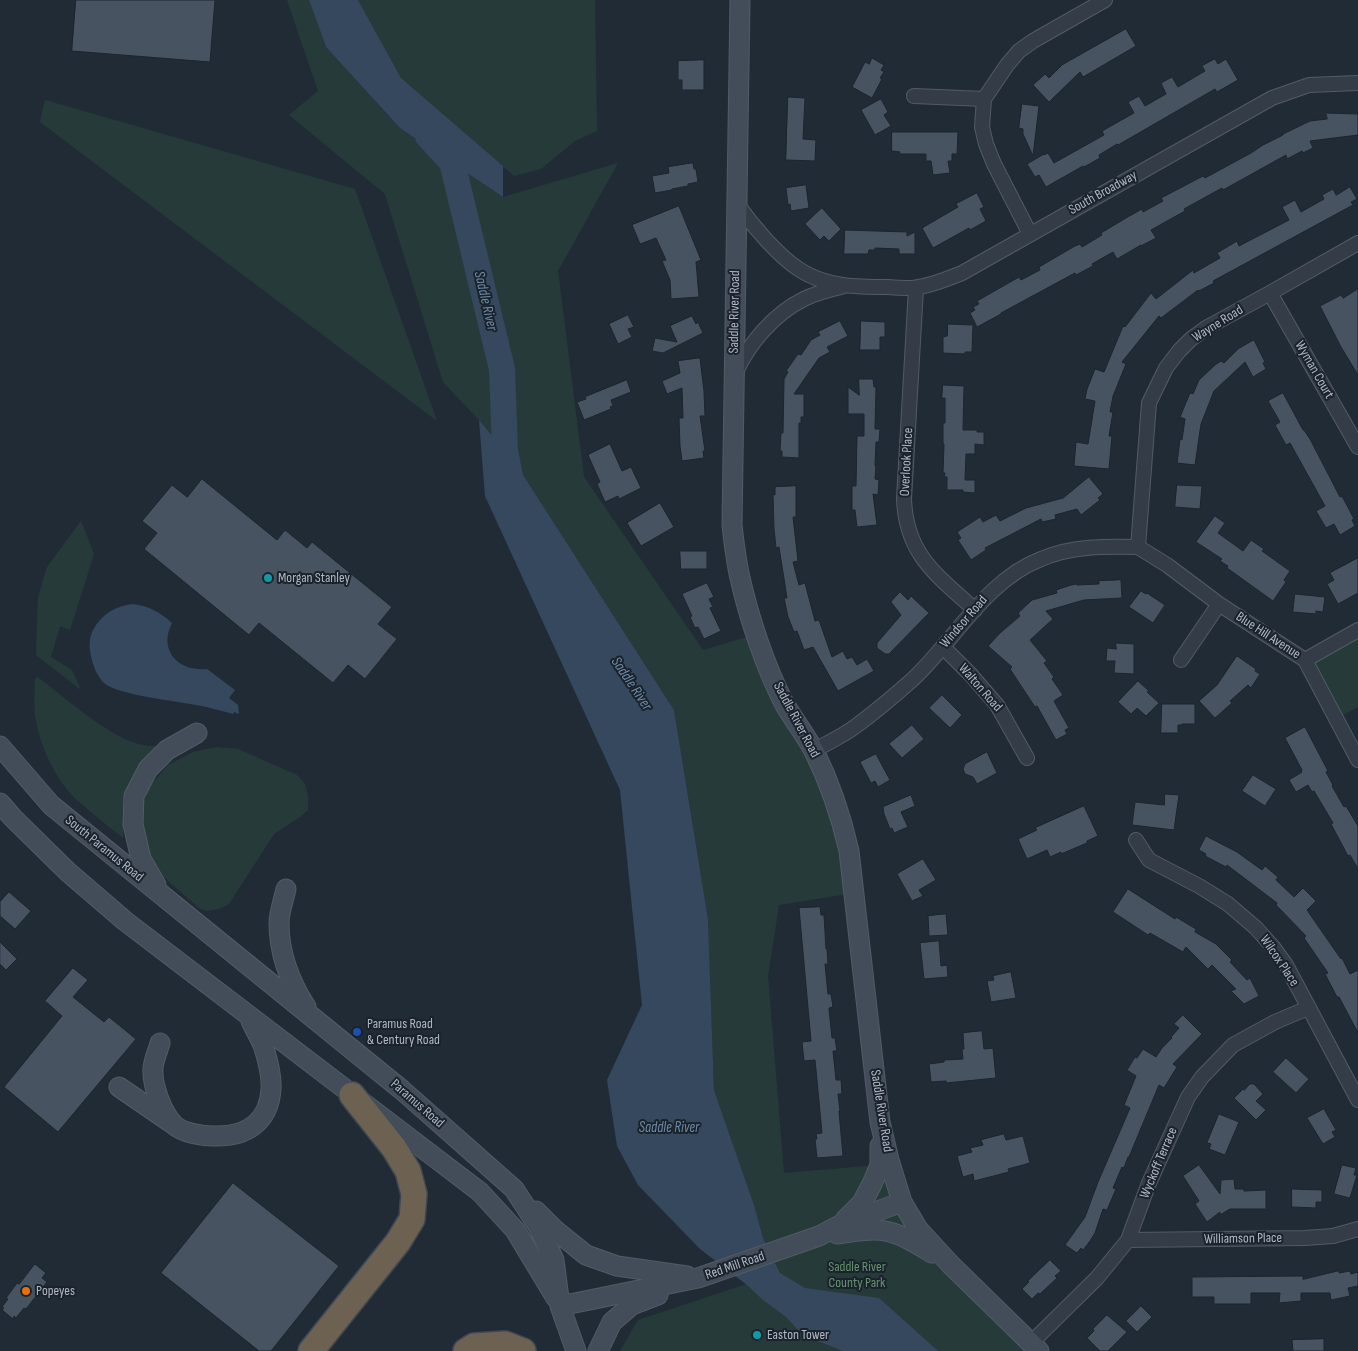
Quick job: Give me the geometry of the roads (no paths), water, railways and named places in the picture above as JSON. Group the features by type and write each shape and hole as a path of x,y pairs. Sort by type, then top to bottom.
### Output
{"highway":[{"path":"311,1351 398,1242 412,1219 414,1194 408,1171 394,1148 352,1095"},
{"path":"466,1351 474,1346 505,1344 523,1351"}],"main road":[{"name":"Saddle River Road","path":"740,0 732,525 740,576 749,614 765,659 784,703 813,751 843,823 849,851 880,1122 902,1202 918,1229 950,1264 1035,1347"},
{"path":"161,894 141,859 133,824 134,796 148,769 167,750 197,734"},
{"name":"South Paramus Road","path":"0,746 51,805 218,941"},
{"name":"Paramus Road","path":"0,803 68,872 125,921 480,1192 515,1230 560,1306 576,1351"},
{"path":"286,889 279,921 281,949 295,990 312,1017"},
{"name":"Paramus Road","path":"218,941 402,1090 514,1189 538,1226 554,1260 560,1306"},
{"path":"119,1087 175,1125 196,1135 216,1136 247,1131 263,1117 271,1089 270,1070 264,1046 248,1015"},
{"path":"160,1044 152,1068 155,1086 162,1108 175,1125"},
{"path":"840,1225 862,1203 880,1165 880,1122"},
{"path":"514,1189 555,1230 586,1256 617,1266 698,1278"},
{"name":"Red Mill Road","path":"560,1306 698,1278 819,1236 840,1225 902,1202"},
{"path":"819,1236 859,1231 884,1231 907,1238 950,1264"},
{"path":"598,1351 612,1322 632,1305 698,1278"}],"street":[{"path":"1030,234 994,164 986,144 982,127 984,99 1007,65 1019,52 1033,41 1105,0"},
{"name":"South Broadway","path":"737,204 750,222 783,257 801,271 844,286 916,288 962,273 1272,98 1309,85 1358,83"},
{"path":"914,96 984,99"},
{"name":"Wayne Road","path":"1138,546 1149,402 1166,368 1191,339 1206,328 1358,243"},
{"name":"South Broadway","path":"734,377 743,356 770,324 803,299 823,291 844,286"},
{"name":"Overlook Place","path":"916,288 904,499 908,528 915,546 925,563 975,610"},
{"name":"Wyman Court","path":"1270,293 1357,442"},
{"name":"Windsor Road","path":"813,751 855,727 912,680 995,588 1016,571 1041,558 1066,551 1138,546"},
{"name":"Blue Hill Avenue","path":"1138,546 1219,604 1305,660 1358,760"},
{"path":"1181,660 1219,604"},
{"path":"1305,660 1358,630"},
{"name":"Walton Road","path":"943,647 997,705 1027,758"},
{"name":"Wilcox Place","path":"1136,840 1149,860 1200,886 1228,904 1256,928 1273,947 1286,965 1358,1100"},
{"name":"Wyckoff Terrace","path":"1035,1347 1097,1278 1128,1240 1149,1183 1180,1114 1188,1097 1202,1078 1233,1045 1275,1022 1308,1008"},
{"name":"Williamson Place","path":"1128,1240 1305,1238 1334,1236 1358,1229"}],"water":[{"path":"309,0 358,0 401,78 503,166 503,197 400,128 326,47"},
{"name":"Saddle River","path":"479,420 518,467 674,710 708,919 714,1090 754,1205 763,1238 780,1273 805,1288 879,1298 938,1351 843,1351 810,1338 747,1285 700,1249 638,1185 617,1146 607,1080 642,1005 620,790 485,496"},
{"path":"133,604 154,610 172,623 167,642 173,657 187,667 207,669 235,690 229,698 238,705 239,714 134,694 121,691 104,683 97,674 90,653 92,633 105,615 120,607"}],"waterway":[{"name":"Saddle River","path":"428,136 452,162 502,369 505,451 512,486"}],"place":[{"name":"Morgan Stanley","path":"268,578"},
{"name":"Paramus Road & Century Road","path":"357,1032"},
{"name":"Popeyes","path":"26,1291"},
{"name":"Easton Tower","path":"757,1335"}],"park label":[{"name":"Saddle River County Park","path":"857,1276"}]}
